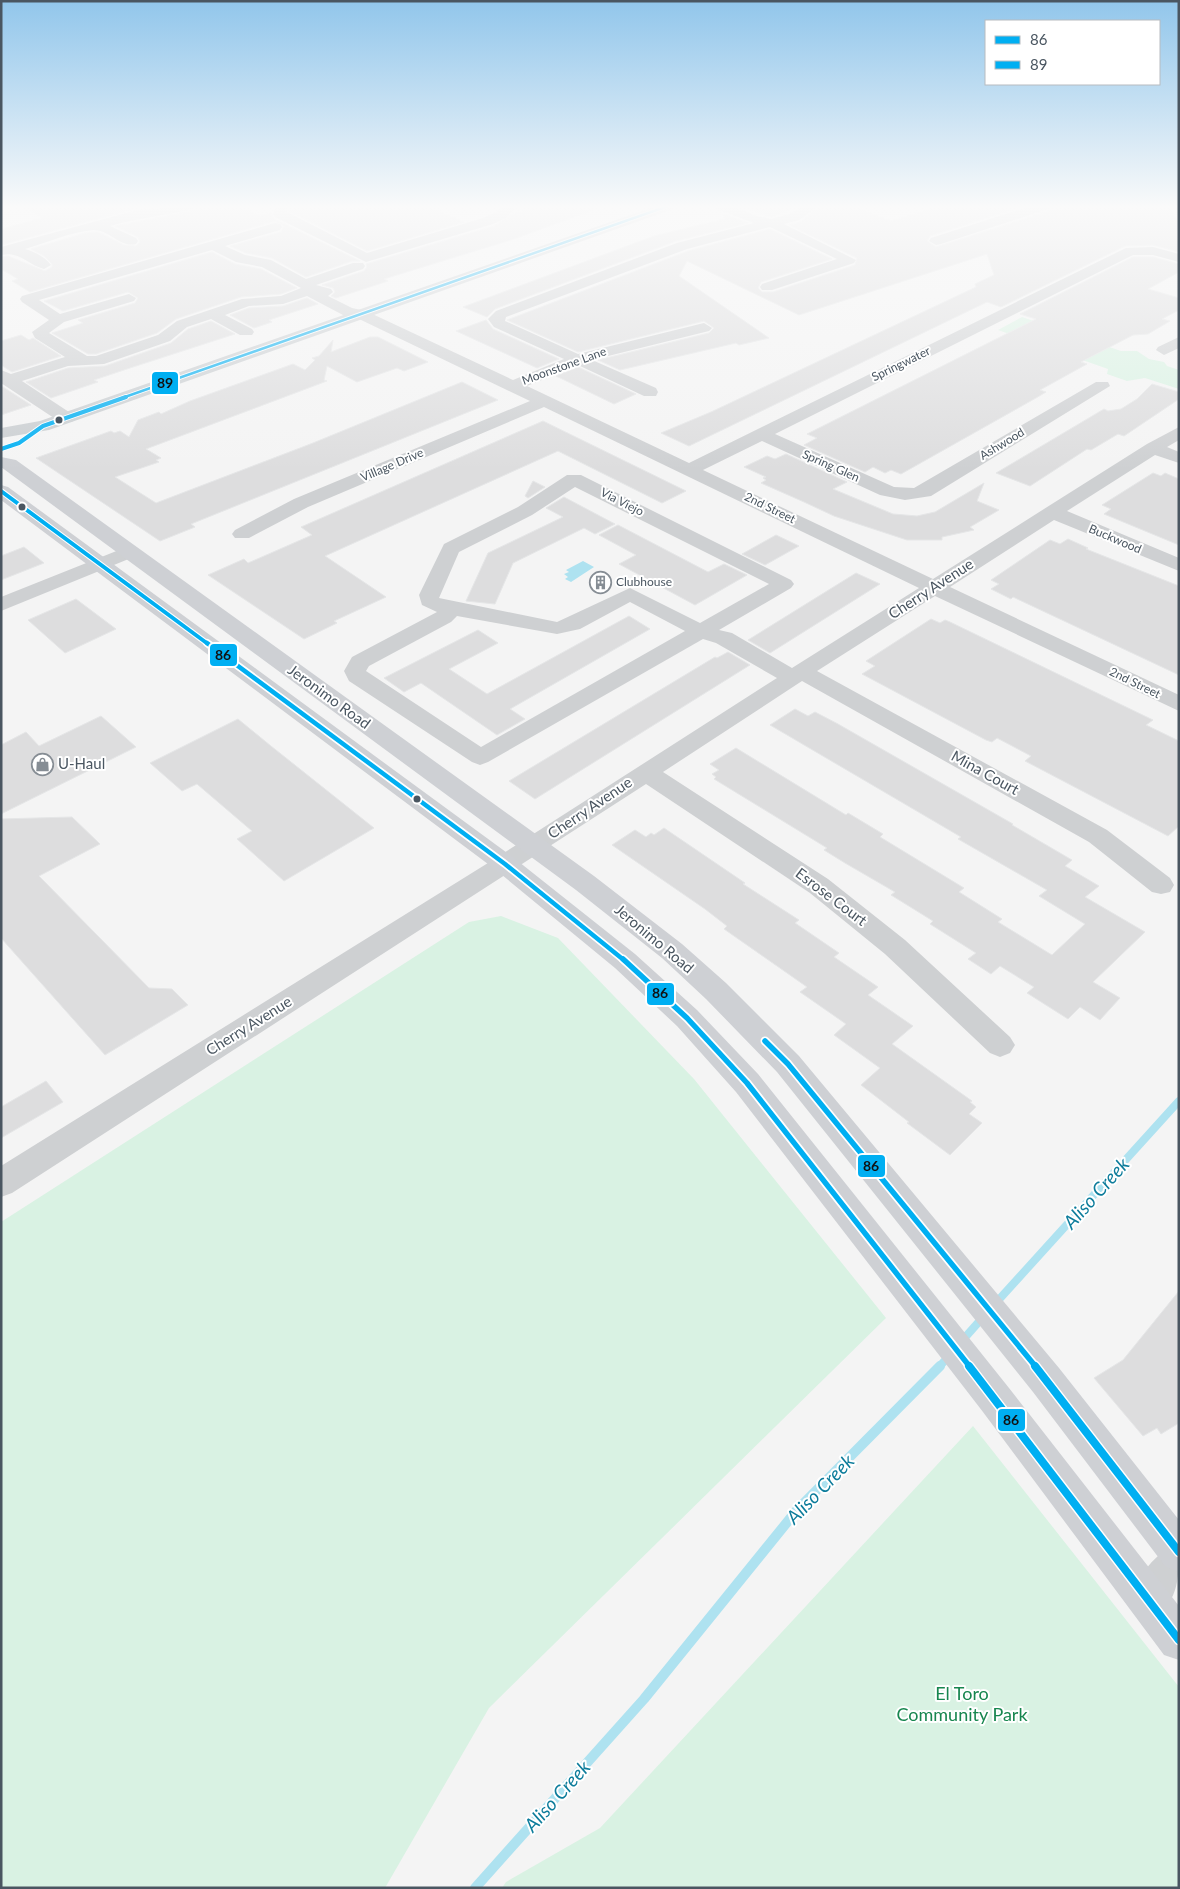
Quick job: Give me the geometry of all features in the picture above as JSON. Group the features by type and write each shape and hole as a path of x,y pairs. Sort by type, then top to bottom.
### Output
{"main road":[{"path":"1,433 43,426 420,294"},
{"path":"1,449 19,443 43,426"},
{"name":"Jeronimo Road","path":"1,462 10,464 585,883 672,951 716,991 788,1064 1028,1361 1179,1552"},
{"name":"Jeronimo Road","path":"1,491 505,864 625,961 687,1018 747,1083 996,1400 1179,1640"}],"street":[{"path":"43,294 27,299 58,319"},
{"path":"5,377 67,361 98,361 164,338 182,324 246,302 283,300 295,294"},
{"name":"2nd Street","path":"313,294 348,312 360,314 544,400 1179,704"},
{"path":"555,294 496,318 499,324 650,392"},
{"name":"Springwater","path":"689,470 1043,294"},
{"path":"84,361 41,335 42,330 54,324 58,319 129,298"},
{"path":"212,314 246,332"},
{"name":"Moonstone Lane","path":"512,386 578,359 607,350 704,328"},
{"path":"1164,350 1179,342"},
{"path":"5,377 66,418"},
{"name":"Ashwood","path":"901,495 924,492 1102,386"},
{"name":"Village Drive","path":"242,534 301,503 544,400"},
{"name":"Cherry Avenue","path":"1,1183 534,846 644,772 1179,432"},
{"name":"Spring Glen","path":"761,434 886,491 901,495"},
{"path":"1153,448 1179,458"},
{"name":"Via Viejo","path":"451,609 444,618 360,662 355,671 357,676 480,757 702,632 784,584 574,479 525,511 451,548 429,595 430,601 437,606 451,609 557,628 572,624 630,594 702,632 709,643 792,678"},
{"name":"Buckwood","path":"1052,512 1179,565"},
{"path":"1,605 129,552"},
{"name":"Mina Court","path":"792,678 1098,836 1138,864 1161,885"},
{"name":"Esrose Court","path":"644,772 819,886 895,947 1000,1046"},
{"path":"1148,1600 1179,1562"}],"green space":[{"path":"1022,317 1121,351 1137,351 1149,359 1164,362 1167,366 1179,370 1179,389 1145,378 1127,381 1107,374 1108,369 998,330"},
{"path":"501,916 558,938 694,1079 886,1318 489,1708 385,1888 1,1888 1,1222 469,922"},
{"name":"El Toro Community Park","path":"973,1426 1179,1687 1179,1888 502,1888 506,1882 600,1828"}],"water":[{"path":"583,561 594,567 571,582 565,579 568,577 564,574 569,572 566,570"}],"building":[{"path":"67,294 121,294 63,311 44,301"},
{"path":"132,294 279,294 241,297 176,319 157,333 96,354 88,354 52,333 83,323 78,320 135,303 138,298"},
{"path":"333,294 348,294 336,298 331,296"},
{"path":"498,294 535,294 495,309 487,317 463,307"},
{"path":"575,294 705,294 769,338 739,345 736,343 620,370 598,360 709,333 714,328 704,321 578,352 507,320"},
{"path":"756,294 863,294 799,315"},
{"path":"961,294 1027,294 1001,307 987,302 689,446 661,433 711,412"},
{"path":"1059,294 1166,294 1179,298 1179,310 1162,319 1170,321 1148,334 1133,335 1081,362 1087,364 1040,390 1046,392 901,474 891,470 885,473 873,467 865,472 804,445 817,438 807,434 1036,319 1020,314"},
{"path":"307,298 318,304 269,320 272,322 254,328 230,315 249,308 283,306"},
{"path":"486,320 493,329 559,359 537,368 456,331"},
{"path":"211,321 235,334 94,380 98,382 51,398 26,382 68,368 105,366 171,343 188,329"},
{"path":"21,335 29,340 33,338 61,356 12,372 1,365 1,341"},
{"path":"370,337 378,337 428,362 404,371 397,368 357,382 327,366 324,380 327,381 146,449 161,458 156,460 159,462 115,477 156,503 313,443 462,382 498,400 191,524 195,527 160,541 36,458 111,431 114,433 120,431 129,437 138,420 159,412 161,414 190,401 293,364 305,370 315,360 312,358 319,356 333,340 331,352"},
{"path":"578,367 636,394 614,404 556,376"},
{"path":"1152,384 1179,392 1179,399 1124,436 1118,434 1091,450 1087,449 1030,486 996,473 1104,409 1108,411 1121,409 1137,399"},
{"path":"1,387 3,387 31,405 1,415"},
{"path":"543,421 686,491 662,503 558,451 325,556 386,597 334,621 337,623 304,639 208,575 244,559 248,563 312,535 301,527"},
{"path":"786,454 847,482 833,489 893,514 917,516 935,512 984,483 977,501 999,510 970,527 974,530 942,537 942,540 907,540 834,516 761,483 766,480 763,478 766,477 744,467 767,456 775,459"},
{"path":"1153,473 1161,476 1165,473 1179,479 1179,545 1104,514 1111,509 1102,505"},
{"path":"533,481 545,487 528,498 525,496"},
{"path":"564,497 615,524 595,534 584,528 513,563 495,604 466,601 488,553 563,517 546,508"},
{"path":"618,525 708,572 724,564 747,575 695,605 619,564 636,555 599,535"},
{"path":"776,535 799,546 765,565 742,554"},
{"path":"1068,539 1088,548 1086,549 1179,586 1179,675 1013,597 1011,599 991,589 999,584 991,580 1050,540 1060,544"},
{"path":"24,547 44,563 1,580 1,556"},
{"path":"856,573 880,584 770,653 748,640"},
{"path":"76,599 116,629 65,653 28,620"},
{"path":"629,616 650,629 510,709 525,719 497,735 421,683 404,692 384,678 478,630 498,643 449,669 487,694"},
{"path":"931,619 940,623 945,620 950,622 1153,720 1146,725 1179,741 1179,826 1168,836 1025,761 1031,756 997,738 992,742 986,740 862,674 875,666 866,661"},
{"path":"728,652 750,665 535,799 509,781 715,657 717,658"},
{"path":"795,709 808,716 815,712 838,724 1072,860 1065,866 1099,886 1085,897 1145,932 1093,982 1120,998 1100,1020 1080,1007 1068,1019 1027,993 1034,987 1000,966 991,974 968,959 976,953 930,924 933,921 891,895 895,892 824,850 827,848 714,779 716,777 712,774 719,770 710,764 736,748 846,815 848,813 883,834 880,837 964,888 959,892 1002,919 998,922 1052,955 1085,924 1039,896 1047,890 958,839 961,837 770,725"},
{"name":"U-Haul","path":"101,716 136,747 1,814 1,745 26,732 39,746"},
{"path":"238,719 374,828 284,881 237,839 252,831 197,784 182,791 150,763"},
{"path":"72,817 100,844 39,876 149,988 172,989 188,1005 105,1055 1,938 1,819"},
{"path":"664,828 745,883 743,884 799,920 795,923 839,953 834,957 878,987 868,995 913,1026 892,1044 972,1101 970,1102 976,1107 969,1114 982,1123 950,1155 861,1085 880,1068 834,1035 846,1024 800,992 807,987 724,929 727,926 705,909 612,845 635,830 646,837 651,833 654,835"},
{"path":"46,1081 63,1102 1,1138 1,1107"},
{"path":"1179,1291 1179,1423 1161,1434 1157,1428 1143,1436 1094,1378 1123,1360"}],"waterway":[{"name":"Aliso Creek","path":"994,1305 1179,1101"},
{"name":"Aliso Creek","path":"961,1342 984,1316"},
{"name":"Aliso Creek","path":"939,1367 949,1356"},
{"name":"Aliso Creek","path":"475,1888 644,1699 797,1510 940,1366"}],"transit line":[{"name":"89","path":"1,449 19,443 43,426 418,294"},
{"name":"86","path":"1,491 505,864 625,961 687,1018 747,1083 996,1400 1179,1640"},
{"name":"86","path":"765,1041 788,1064 1046,1380 1179,1552"}],"place":[{"name":"Clubhouse","path":"600,582"},
{"name":"U-Haul","path":"42,764"}]}
